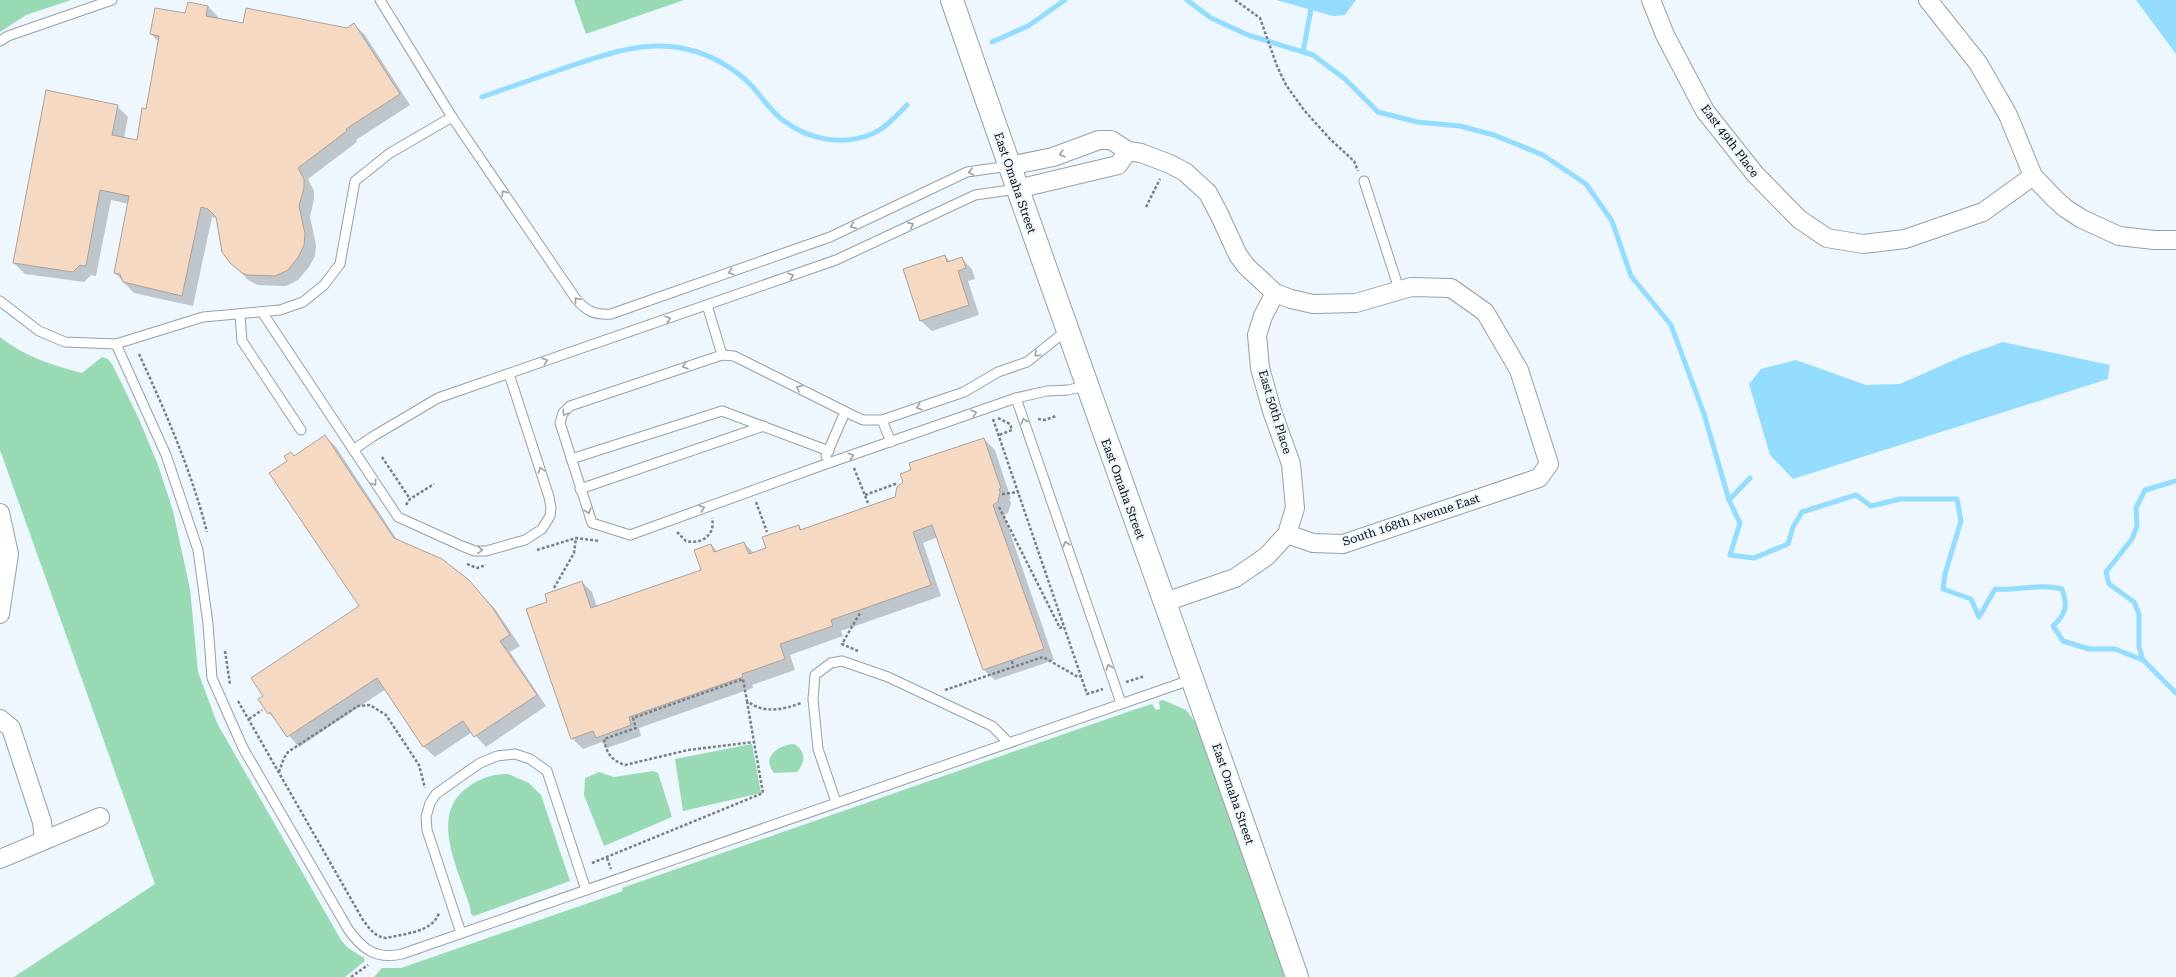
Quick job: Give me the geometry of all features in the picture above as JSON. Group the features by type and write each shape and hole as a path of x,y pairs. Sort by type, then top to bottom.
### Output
{"main road":[{"name":"East Omaha Street","path":"952,0 1086,386 1194,679 1297,977"}],"street":[{"name":"East 49th Place","path":"1651,0 1665,35 1705,111 1755,174 1799,219 1827,238 1864,244 1905,239 1983,212 2033,176"},
{"path":"1928,0 1978,64 2008,115 2033,176 2065,208 2101,229 2119,236 2154,240 2176,240"},
{"path":"1009,166 1053,157 1099,140 1111,140 1128,151 1141,152 1185,172 1208,193 1238,256 1255,276 1275,293 1291,299 1313,304 1356,302 1399,289"},
{"path":"1084,146 1092,170"},
{"path":"1017,189 1118,165 1128,151"},
{"name":"South 168th Avenue East","path":"1287,534 1313,543 1344,544 1539,478 1549,464 1518,370 1485,312 1451,288 1412,287 1399,289"},
{"name":"East 50th Place","path":"1275,293 1263,316 1257,335 1260,368 1291,464 1295,508 1287,534"},
{"path":"0,513 9,554 0,614"},
{"path":"1165,602 1235,578 1267,556 1287,534"},
{"path":"0,719 11,728 42,822 44,840"},
{"path":"0,859 100,817"}],"lane":[{"path":"0,42 8,36 112,0"},
{"path":"380,0 452,117 576,299 586,310 598,315 611,314 830,237 967,172 1009,166"},
{"path":"0,301 39,331 65,342 116,344 203,317 280,310 303,302 324,285 340,264 355,181 390,153 452,117"},
{"path":"1364,181 1399,289"},
{"path":"353,450 372,436 438,398 836,260 975,195 1017,189"},
{"path":"707,305 722,355"},
{"path":"262,312 398,517 475,551 486,551 525,540 542,529 547,523 551,508 509,374"},
{"path":"240,314 242,341 300,430"},
{"path":"1067,330 1027,362 998,372 964,392 882,420 863,420 734,356 722,355 570,406 563,413 560,423 592,523 630,535 823,465 1016,398 1047,391 1068,390 1086,386"},
{"path":"116,344 166,455 198,550 208,624 212,678 243,748 348,929 364,948 374,953 393,956 1194,679"},
{"path":"1016,398 1121,704"},
{"path":"571,459 722,411 829,451"},
{"path":"823,465 845,412"},
{"path":"882,420 891,442"},
{"path":"580,489 764,426"},
{"path":"836,802 818,749 813,699 815,676 831,663 842,660 888,677 992,726 1009,743"},
{"path":"461,933 427,830 426,817 430,803 436,794 480,763 497,756 515,754 530,759 547,772 586,890"}],"path":[{"path":"1236,0 1260,18 1277,66 1286,85 1304,110 1330,140 1354,161 1364,181"},
{"path":"1146,207 1160,178 1170,164"},
{"path":"139,354 172,425 188,467 208,538"},
{"path":"1036,413 1038,420 1045,420 1056,416"},
{"path":"994,420 998,418 1010,424 1012,430 999,435"},
{"path":"382,457 410,499"},
{"path":"853,466 868,503"},
{"path":"865,495 898,483"},
{"path":"404,509 410,499 434,484"},
{"path":"1002,494 1019,492"},
{"path":"755,500 767,532"},
{"path":"998,507 1060,628 1064,626"},
{"path":"554,588 574,553 576,538"},
{"path":"860,613 842,644 864,654"},
{"path":"224,646 232,688"},
{"path":"944,690 1044,657 1078,677 1081,676"},
{"path":"1012,661 1013,667"},
{"path":"590,857 593,864 763,793 743,679 633,718 636,728 604,740 606,750 610,756 618,763 625,765 688,750 754,742"},
{"path":"235,694 363,920 379,938 386,938 429,927 436,921 440,908"},
{"path":"747,701 755,707 775,711 813,699"},
{"path":"279,773 284,758 288,752 358,706 370,705 386,715 419,766 424,789 430,784"},
{"path":"249,720 262,710"},
{"path":"607,858 611,871"},
{"path":"351,977 370,964"}],"green space":[{"path":"0,0 71,0 26,15 0,32"},
{"path":"574,0 684,0 586,34"},
{"path":"0,337 19,350 39,360 82,373 102,357 108,359 112,364 139,419 158,465 173,511 190,589 198,672 217,723 341,940 348,948 364,958 365,961 345,977 14,977 155,884 0,450"},
{"path":"1163,700 1186,710 1201,730 1286,977 374,977 382,968 401,968 623,891 622,888 1136,709 1152,704 1156,710 1160,709 1159,701"},
{"path":"752,744 761,793 683,811 675,759"},
{"path":"794,744 803,753 803,761 800,768 797,772 774,773 770,767 770,757 777,749"},
{"path":"653,771 658,773 672,817 604,846 584,795 585,778 599,772 614,777"},
{"path":"508,774 529,783 541,795 570,881 474,916 471,914 450,844 448,828 450,812 456,799 468,787 477,781 487,777"}],"water":[{"path":"1276,0 1356,0 1345,15 1333,16"},
{"path":"2136,0 2176,0 2176,54"},
{"path":"2003,342 2110,365 2108,379 1793,479 1770,455 1749,384 1761,369 1796,360 1866,385 1900,384 1963,356"}],"building":[{"path":"188,2 208,6 206,16 243,23 246,8 347,28 354,23 400,94 346,129 347,131 298,168 304,179 304,188 299,206 305,234 304,245 299,256 288,270 275,276 247,275 242,273 230,263 222,252 216,217 208,209 201,207 182,296 123,282 120,274 114,273 129,196 100,190 86,266 80,265 73,272 13,263 46,90 118,105 112,135 137,140 142,108 146,109 159,36 150,34 155,8 185,13"},
{"path":"945,255 947,262 962,257 966,268 958,271 969,305 920,321 903,269"},
{"path":"325,435 394,538 442,559 469,580 492,607 510,635 500,641 537,695 474,737 463,721 423,747 377,678 287,737 270,712 268,714 258,699 263,696 251,678 359,606 269,473 287,461 284,456 291,452 294,456"},
{"path":"984,438 1001,488 999,489 1000,492 998,502 993,505 1044,649 983,670 932,525 913,532 931,585 831,620 833,626 780,644 785,659 742,674 743,677 629,717 631,725 596,738 593,731 571,739 526,609 547,602 545,594 582,581 591,608 701,570 694,550 711,544 714,552 744,542 749,554 766,548 762,537 799,525 800,530 895,497 897,487 903,482 900,474 911,470 909,463"}],"waterway":[{"path":"992,42 1028,26 1065,0"},
{"path":"1187,0 1211,18 1248,35 1313,55 1345,79 1378,112 1417,122 1460,126 1494,135 1543,155 1586,184 1612,221 1631,276 1671,325 1704,414 1729,500 1740,523 1730,555 1754,558 1788,544 1793,527 1802,512 1856,495 1871,506 1900,499 1957,499 1961,521 1945,574 1943,589 1971,599 1979,617 1995,589 2037,587 2054,587 2062,589 2065,600 2065,609 2061,618 2053,626 2063,641 2089,649 2115,649 2143,660 2176,693"},
{"path":"1303,52 1311,9"},
{"path":"482,97 622,50 654,46 670,46 704,54 729,67 751,85 779,117 794,128 815,137 838,140 861,138 872,134 887,125 907,105"},
{"path":"1729,500 1750,478"},
{"path":"2143,660 2139,647 2139,614 2134,602 2109,584 2106,572 2132,539 2137,526 2136,508 2145,490 2176,481"}]}
